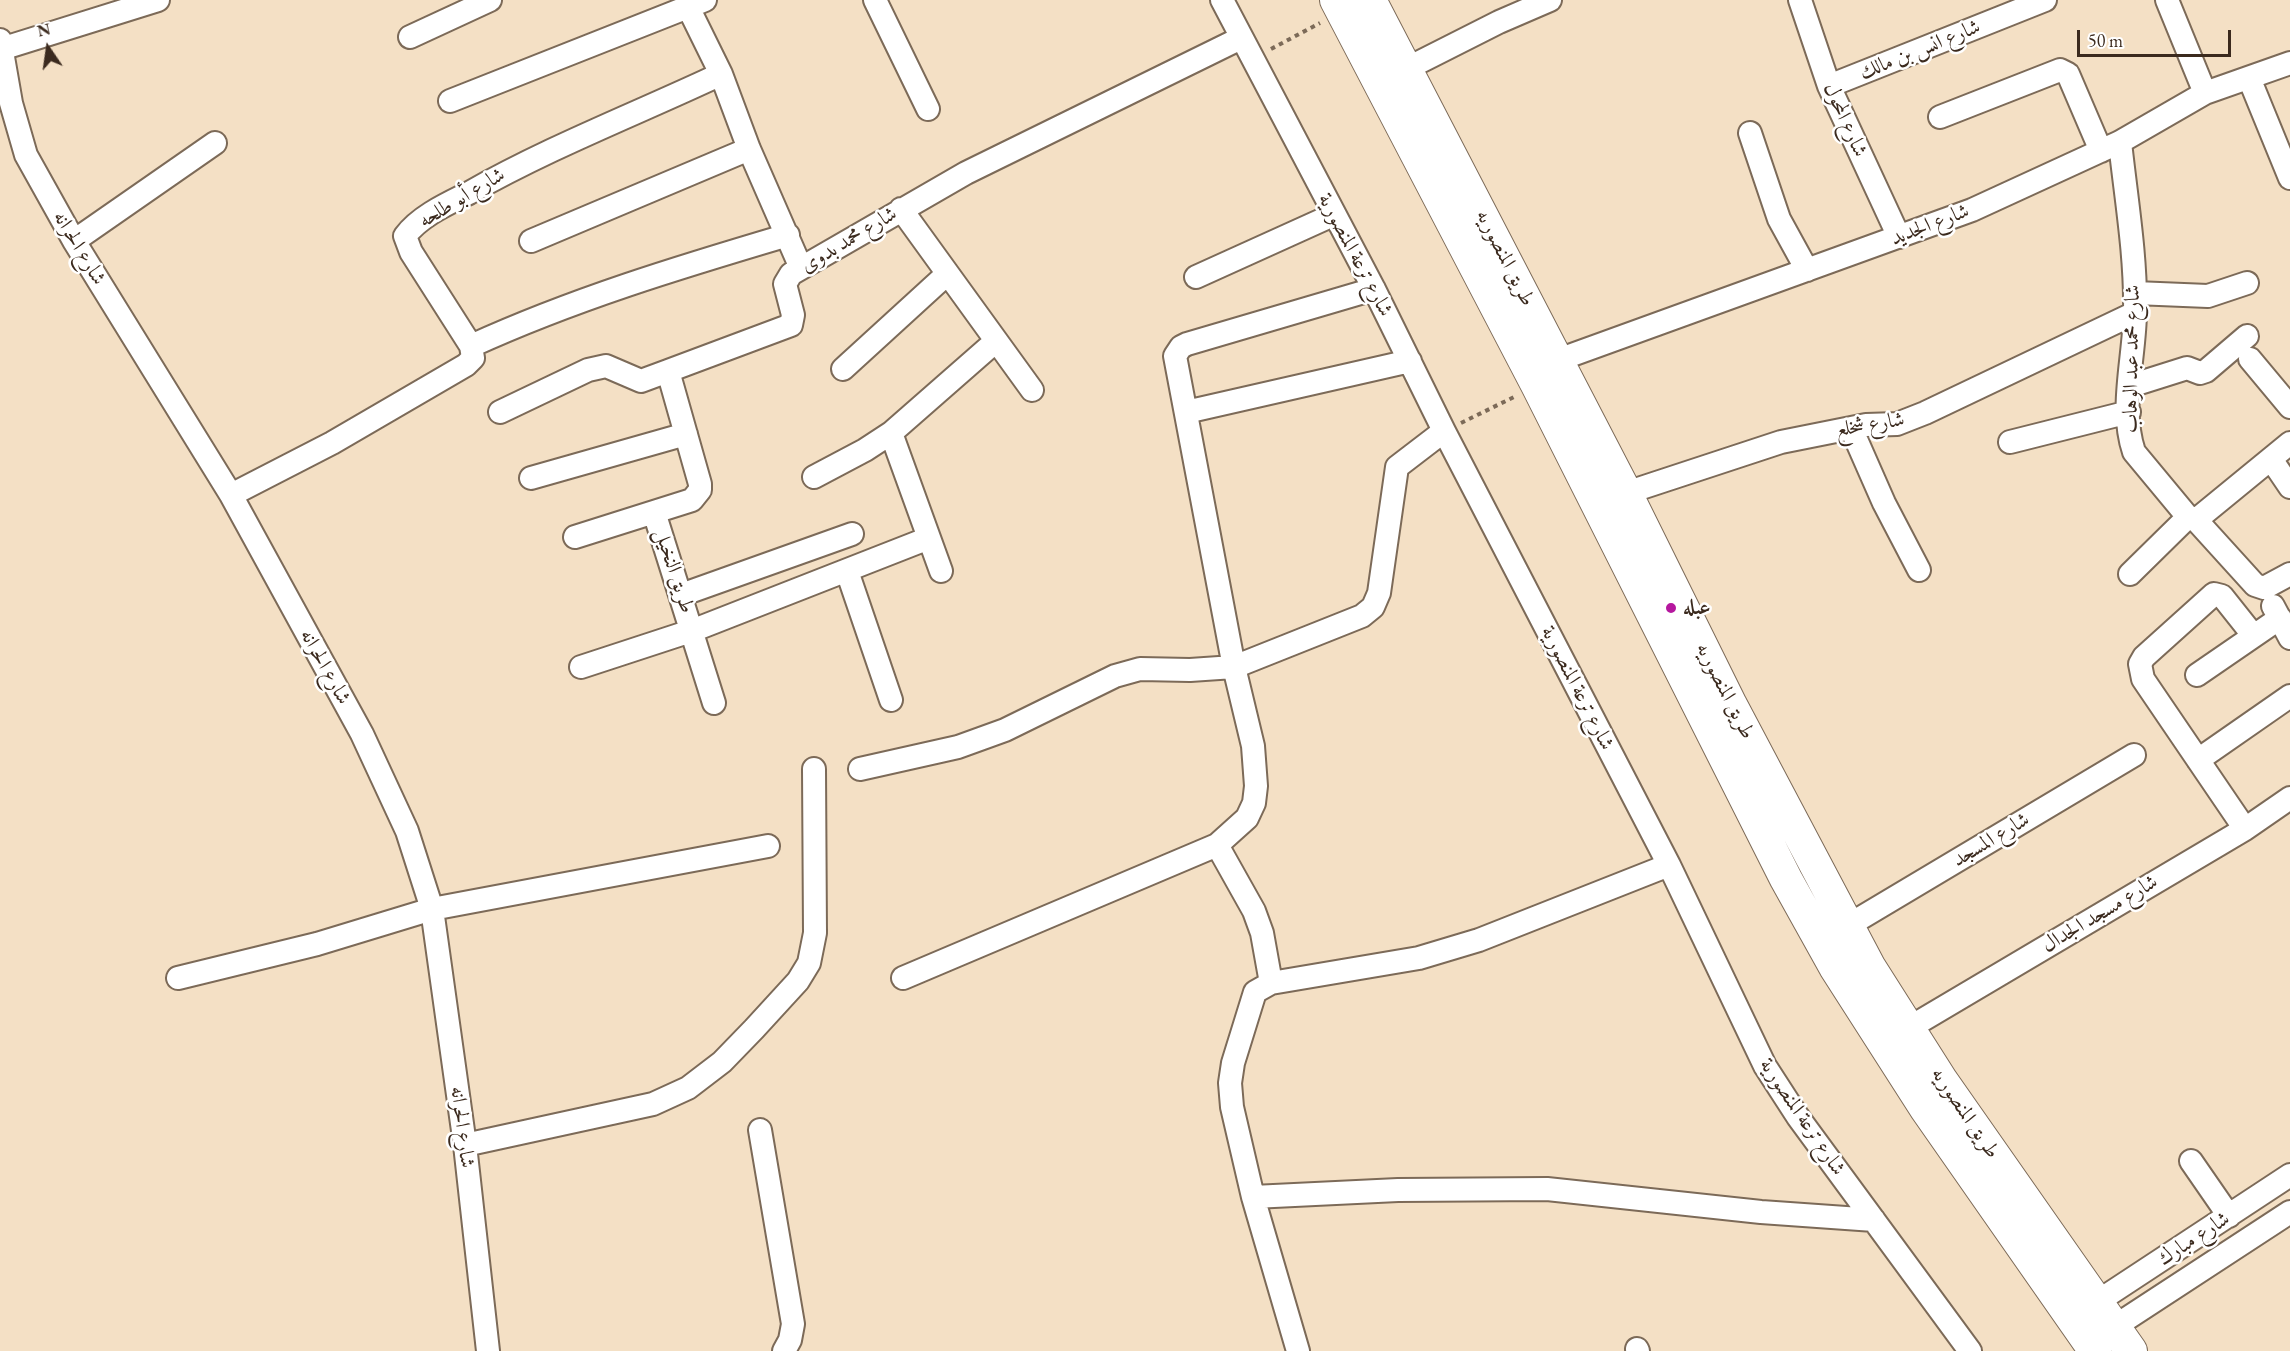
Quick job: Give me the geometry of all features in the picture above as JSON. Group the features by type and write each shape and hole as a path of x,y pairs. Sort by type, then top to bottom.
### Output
{"main road":[{"name":"طريق المنصوريه","path":"1370,0 1558,360 1731,705 1814,864 1849,924 1869,966 1942,1081 2114,1327"},
{"name":"طريق المنصوريه","path":"1332,10 1537,385 1786,879 1835,967 1926,1109 2095,1351"},
{"path":"1786,879 1814,864"}],"street":[{"path":"0,44 158,0"},
{"path":"410,37 490,0"},
{"path":"875,0 928,109"},
{"name":"شارع ترعة المنصورية","path":"1222,0 1410,361 1451,428 1669,865 1765,1066 1798,1117 1970,1351"},
{"path":"1406,69 1499,22 1550,0"},
{"name":"شارع المحول","path":"1800,0 1829,86 1899,237"},
{"name":"شارع انس بن مالك","path":"1829,86 2045,0"},
{"path":"2167,0 2205,93"},
{"path":"450,101 697,4 749,149 801,268"},
{"name":"شارع محمد بدوى","path":"668,371 791,325 793,315 785,284 787,278 901,209 966,173 1241,38"},
{"name":"شارع الحرانه","path":"0,44 11,103 26,155 74,241 231,495 362,734 407,831 432,909 465,1145 488,1351"},
{"name":"شارع الجديد","path":"1558,360 1972,210 2111,147 2205,93 2290,63"},
{"name":"شارع محمد عبد الوهاب","path":"1940,117 2060,70 2068,74 2111,147 2135,303 2129,411 2130,439 2134,452 2192,519 2255,585 2267,588"},
{"name":"شارع أبو طلحه","path":"471,346 411,252 405,236 411,228 441,208 524,162 721,74"},
{"path":"2249,78 2290,178"},
{"path":"1750,133 1779,219 1807,270"},
{"path":"74,241 215,143"},
{"path":"531,241 749,149"},
{"path":"901,209 1032,390"},
{"path":"1196,277 1333,215"},
{"path":"231,495 332,443 466,365 473,358 471,346 536,316 591,296 788,235"},
{"path":"843,369 947,274"},
{"path":"2135,303 2208,296 2247,283"},
{"path":"903,978 1217,845 1248,818 1256,786 1253,746 1234,667 1176,356 1181,347 1374,289"},
{"name":"شارع شخلع","path":"1626,493 1781,442 1851,428 1897,424 1925,413 2135,303"},
{"path":"2130,386 2187,368 2200,373 2206,371 2247,336"},
{"path":"814,477 865,450 891,433 996,341"},
{"path":"2250,358 2290,407"},
{"path":"1186,412 1410,361"},
{"path":"500,412 597,368 606,366 641,381 668,371 687,434 700,490 692,500 574,537"},
{"path":"2010,442 2129,411"},
{"path":"860,769 958,747 1005,730 1115,676 1132,671 1234,667 1362,616 1374,607 1397,467 1451,428"},
{"path":"1851,428 1884,503 1919,570"},
{"path":"891,433 941,572"},
{"path":"531,478 687,434"},
{"path":"2130,574 2192,519 2290,443"},
{"path":"2271,459 2290,487"},
{"name":"طريق النخيل","path":"654,512 694,630 714,703"},
{"path":"681,596 852,534"},
{"path":"694,630 929,538"},
{"path":"847,571 891,699"},
{"path":"2197,675 2253,635 2285,628 2267,588 2290,574"},
{"path":"2245,829 2143,678 2140,664 2144,657 2214,594 2222,596 2253,635"},
{"name":"طريق النخيل","path":"581,667 694,630"},
{"path":"2198,760 2290,696"},
{"name":"شارع المسجد","path":"1849,924 2134,755"},
{"path":"465,1145 652,1104 688,1088 722,1062 754,1029 798,981 809,963 814,933 814,769"},
{"name":"شارع مسجد الجدال","path":"1909,1028 2245,829 2290,798"},
{"path":"1217,845 1254,911 1262,933 1271,983"},
{"path":"178,978 317,944 432,909 768,846"},
{"path":"1298,1351 1253,1197 1232,1107 1230,1083 1233,1063 1255,992 1271,983 1419,958 1479,940 1669,865"},
{"path":"760,1130 793,1324 790,1340 784,1351"},
{"path":"2191,1161 2229,1216"},
{"name":"شارع مبارك","path":"2114,1327 2229,1216 2290,1175"},
{"path":"1253,1197 1398,1190 1547,1189 1761,1212 1874,1220"},
{"name":"شارع مبارك","path":"2114,1327 2290,1212"}],"path":[{"path":"1267,51 1332,10"},
{"path":"1451,428 1509,399"}],"place":[{"name":"عبله","path":"1671,608"}]}
